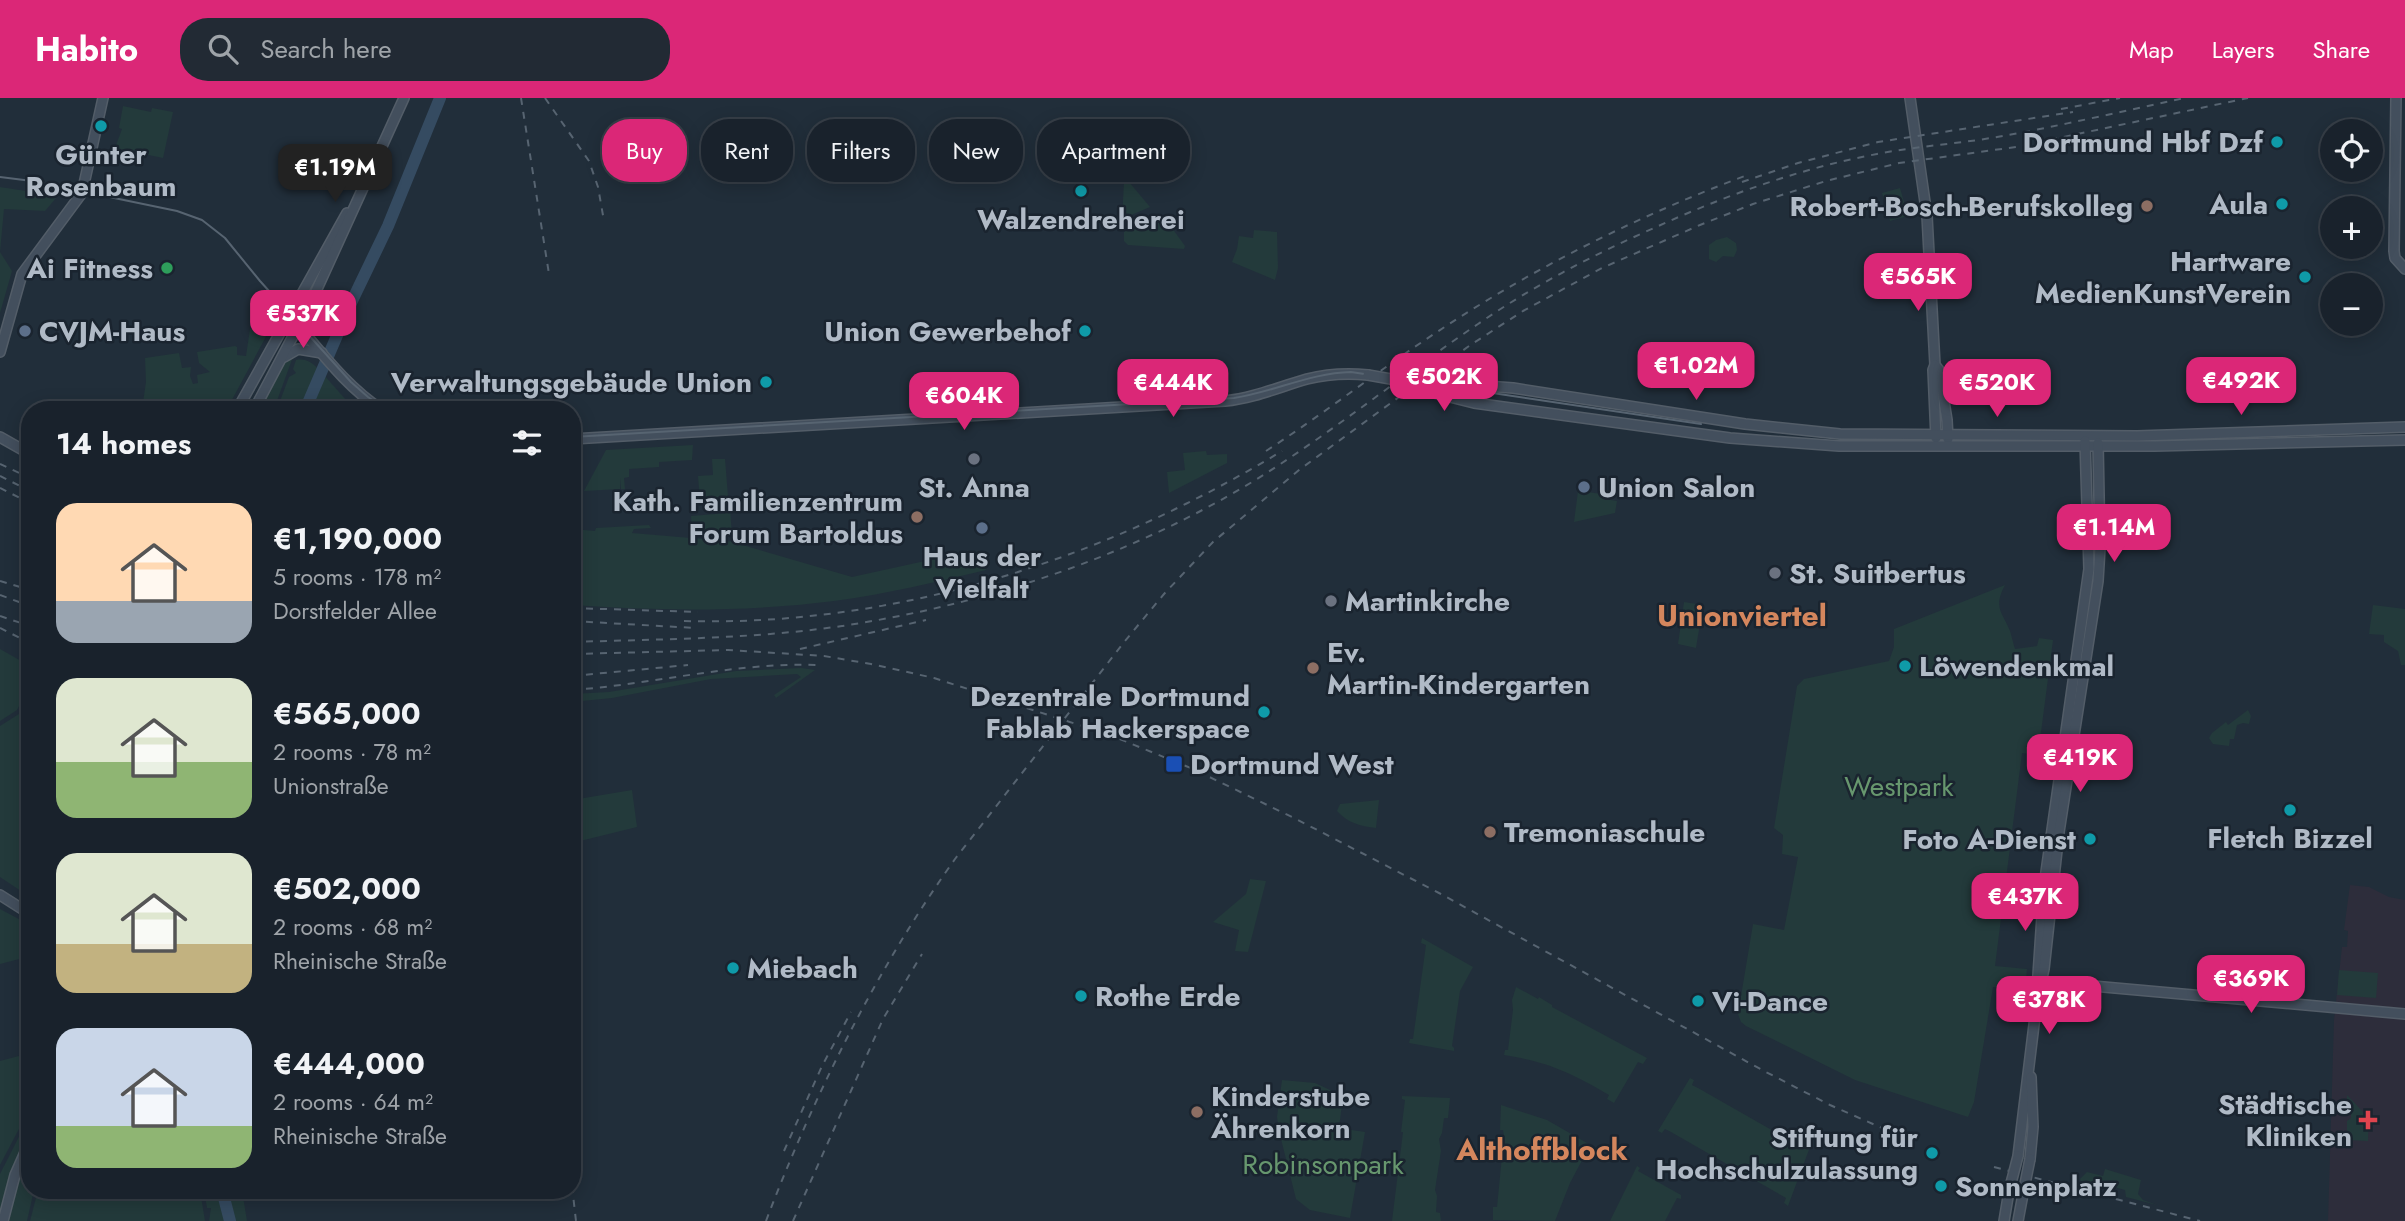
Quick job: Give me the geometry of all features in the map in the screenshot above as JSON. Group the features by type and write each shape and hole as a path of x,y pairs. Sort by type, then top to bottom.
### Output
{"main road":[{"path":"0,352 22,274 82,193 103,98"},
{"path":"259,401 336,250 404,98"},
{"path":"1910,98 1927,216 1936,365 1939,370 1948,446"},
{"path":"2396,98 2394,251 2395,258 2405,269"},
{"path":"242,401 333,236 363,188"},
{"path":"289,315 367,401"},
{"path":"281,359 302,349 322,353"},
{"path":"1936,365 1933,370 1937,447"},
{"path":"581,438 1225,401 1258,395 1333,374 1513,388 1626,407 1840,434 2185,435 2405,427"},
{"path":"1402,381 1421,390 1473,403 1730,438 1839,446 2098,446 2405,440"},
{"path":"2284,430 2284,442"},
{"path":"2039,981 2044,886 2089,569 2085,436"},
{"path":"2004,1221 2018,1156 2059,832 2098,581 2098,436"},
{"path":"0,437 21,449"},
{"path":"0,890 21,903"},
{"path":"0,895 21,908"},
{"path":"2039,981 2405,1014"},
{"path":"2018,1221 2033,1127 2033,1087 2030,1070"},
{"path":"3,1221 21,1161"},
{"path":"2006,1206 2020,1205"}],"shaded area":[{"name":"Städtische Kliniken","path":"2350,885 2369,887 2389,897 2405,900 2405,1221 2328,1221 2334,1020 2342,947 2347,947 2348,931 2344,930"}],"green space":[{"path":"123,106 151,112 152,108 173,112 163,158 115,148 122,129 119,128"},
{"path":"1124,182 1129,182 1150,207 1122,219"},
{"path":"0,187 52,195 56,198 45,211 4,209 0,252"},
{"path":"1900,188 1908,216 1890,221 1882,193"},
{"path":"1159,215 1164,217 1185,246 1184,249 1128,245 1124,241 1124,232"},
{"path":"1254,230 1277,232 1278,268 1275,280 1232,262 1239,236 1253,238"},
{"path":"1727,237 1736,243 1734,257 1723,256 1716,262 1709,259 1709,245"},
{"path":"0,252 12,271 0,313"},
{"path":"261,295 274,311 276,318 231,401 143,401 145,358 179,353 182,368 191,367 193,384 198,383 197,375 210,372 199,363 197,352 235,346 237,355 246,356 250,329 256,329 261,301 256,299"},
{"path":"294,354 277,401 263,401 285,361"},
{"path":"296,360 303,360 319,370 305,401 280,401 289,377 296,373 293,369"},
{"path":"323,374 347,401 311,401"},
{"path":"693,445 692,460 659,462 659,467 629,469 629,477 624,478 625,489 621,489 620,478 620,489 584,491 606,450"},
{"path":"1206,451 1207,455 1227,454 1227,463 1169,493 1167,472 1185,470 1183,453"},
{"path":"712,459 725,459 728,496 700,499 698,476 713,475"},
{"path":"1578,491 1611,495 1611,500 1617,501 1615,513 1574,522"},
{"path":"727,508 730,508 732,535 692,532 691,516 727,513"},
{"path":"649,525 651,528 634,529 632,533 738,542 852,577 934,559 946,560 975,551 982,554 986,570 873,595 802,605 703,609 581,605 581,530 595,531 596,528"},
{"name":"Westpark","path":"2005,585 1999,604 2015,649 2037,646 2039,638 2053,640 2038,755 2022,753 1995,966 2027,969 2025,990 1993,987 1974,1102 1968,1117 1855,1080 1746,1026 1738,1014 1753,924 1784,930 1798,857 1782,854 1783,835 1774,828 1797,686 1804,679 1889,661 1894,647 1894,629"},
{"path":"1684,602 1703,605 1696,648 1678,644"},
{"path":"2373,605 2405,609 2405,665 2401,665 2398,651 2384,642 2384,635 2369,634"},
{"path":"0,649 21,661 21,702 17,710 0,721"},
{"path":"802,668 815,670 776,698 774,695 801,677 797,674 711,679 612,698 581,701 581,694 609,692 736,671"},
{"path":"2248,710 2251,716 2249,724 2237,725 2234,739 2230,739 2229,746 2213,744 2209,738 2212,733"},
{"path":"19,714 21,891 0,877 0,726"},
{"path":"632,790 637,827 581,841 581,798"},
{"path":"1379,800 1376,828 1355,823 1337,811 1340,804"},
{"path":"1250,879 1266,881 1248,952 1235,951 1239,930 1213,922 1246,894"},
{"path":"0,909 21,920 21,959 0,964"},
{"path":"1422,938 1473,967 1460,991 1452,1046 1454,1051 1409,1043 1410,1039 1413,1039 1426,945 1421,943"},
{"path":"2339,970 2378,973 2376,998 2337,995"},
{"path":"1516,987 1538,999 1539,997 1552,1007 1647,1058 1643,1064 1638,1062 1614,1103 1607,1099 1609,1095 1570,1074 1533,1061 1504,1055 1505,1050 1508,1050 1512,1000"},
{"path":"21,1055 21,1125 0,1165 0,1061"},
{"path":"1690,1078 1694,1080 1692,1085 1803,1148 1805,1144 1810,1147 1788,1206 1784,1203 1786,1198 1671,1132 1665,1129 1662,1133 1658,1131"},
{"name":"Robinsonpark","path":"1282,1080 1315,1083 1343,1096 1339,1128 1365,1132 1350,1218 1310,1210 1296,1199 1277,1117"},
{"path":"2347,1095 2365,1115 2368,1141 2347,1140 2347,1121 2351,1118 2351,1109 2347,1108"},
{"path":"1402,1096 1450,1098 1448,1118 1444,1118 1439,1139 1441,1151 1435,1190 1436,1212 1440,1213 1441,1221 1392,1221 1403,1132 1405,1100"},
{"path":"1501,1105 1547,1120 1594,1147 1592,1151 1588,1149 1570,1183 1555,1221 1493,1220 1493,1207 1497,1207 1504,1136 1503,1130 1500,1130"},
{"path":"21,1133 21,1152 8,1182 0,1215 0,1174"},
{"path":"1637,1166 1640,1168 1638,1171 1681,1195 1665,1221 1610,1221"},
{"path":"2105,1169 2141,1180 2138,1194 2143,1200 2157,1205 2126,1197 2125,1190 2096,1182 2093,1186 2082,1183 2080,1179 2087,1172 2103,1176"},
{"path":"21,1170 21,1199 32,1199 27,1221 7,1221"},
{"path":"36,1199 201,1199 205,1221 30,1221"},
{"path":"206,1199 243,1199 247,1221 209,1221 211,1208 207,1208"}],"waterway":[{"path":"309,401 388,226 440,98"},
{"path":"224,1199 230,1221"}],"tram line":[{"path":"0,177 32,181 177,211 202,220 225,238 351,382 374,401"},
{"path":"581,436 1234,398 1307,379 1351,372 1701,424"}],"railway":[{"path":"521,98 549,274"},
{"path":"545,98 589,161 598,187 604,221"},
{"path":"2061,109 2120,98"},
{"path":"581,642 741,636 842,626 951,605 1057,573 1109,554 1209,507 1286,461 1450,343 1520,297 1586,260 1681,216 1763,184 1848,160 1892,151 2021,133 2185,98"},
{"path":"766,1221 805,1127 849,1034 899,945 955,859 1164,594 1213,542 1299,470 1469,346 1523,311 1602,268 1753,204 1826,181 1899,163 2016,147 2248,98"},
{"path":"1742,182 1798,163 1878,142 2073,112"},
{"path":"1266,451 1415,346 1550,264 1628,225 1750,174"},
{"path":"684,621 763,620 841,612 918,599 995,579 1069,554 1142,524 1213,490 1282,451"},
{"path":"0,464 21,474"},
{"path":"0,476 21,486"},
{"path":"0,488 21,498"},
{"path":"0,581 21,587"},
{"path":"0,595 21,603"},
{"path":"581,608 698,612"},
{"path":"0,616 21,623"},
{"path":"800,649 926,620"},
{"path":"581,622 695,628"},
{"path":"0,628 21,638"},
{"path":"581,654 728,650 824,656 934,678 1110,735 1193,769 1296,819 1439,893 1764,1071 1891,1132"},
{"path":"581,675 688,665"},
{"path":"581,689 726,670 819,665"},
{"path":"793,1221 883,1019 922,954"},
{"path":"784,1151 822,1066 851,1012"},
{"path":"1994,1167 2200,1221"},
{"path":"573,1199 576,1221"}],"place":[{"name":"Günter Rosenbaum","path":"101,126"},
{"name":"Dortmund Hbf Dzf","path":"2277,142"},
{"name":"Walzendreherei","path":"1081,191"},
{"name":"Aula","path":"2282,204"},
{"name":"Robert-Bosch-Berufskolleg","path":"2147,206"},
{"name":"Ai Fitness","path":"167,268"},
{"name":"Hartware MedienKunstVerein","path":"2305,277"},
{"name":"CVJM-Haus","path":"25,331"},
{"name":"Union Gewerbehof","path":"1085,331"},
{"name":"Verwaltungsgebäude Union","path":"766,382"},
{"name":"St. Anna","path":"974,459"},
{"name":"Union Salon","path":"1584,487"},
{"name":"Kath. Familienzentrum Forum Bartoldus","path":"917,517"},
{"name":"Haus der Vielfalt","path":"982,528"},
{"name":"St. Suitbertus","path":"1775,573"},
{"name":"Martinkirche","path":"1331,601"},
{"name":"Löwendenkmal","path":"1905,666"},
{"name":"Ev. Martin-Kindergarten","path":"1313,668"},
{"name":"Dezentrale Dortmund Fablab Hackerspace","path":"1264,712"},
{"name":"Dortmund West","path":"1174,764"},
{"name":"Fletch Bizzel","path":"2290,810"},
{"name":"Tremoniaschule","path":"1490,832"},
{"name":"Foto A-Dienst","path":"2090,839"},
{"name":"Miebach","path":"733,968"},
{"name":"Rothe Erde","path":"1081,996"},
{"name":"Vi-Dance","path":"1698,1001"},
{"name":"Kinderstube Ährenkorn","path":"1197,1112"},
{"name":"Städtische Kliniken","path":"2368,1120"},
{"name":"Stiftung für Hochschulzulassung","path":"1932,1153"},
{"name":"Sonnenplatz","path":"1941,1186"}],"district":[{"name":"Unionviertel","path":"1742,616"},
{"name":"Althoffblock","path":"1542,1150"}]}
